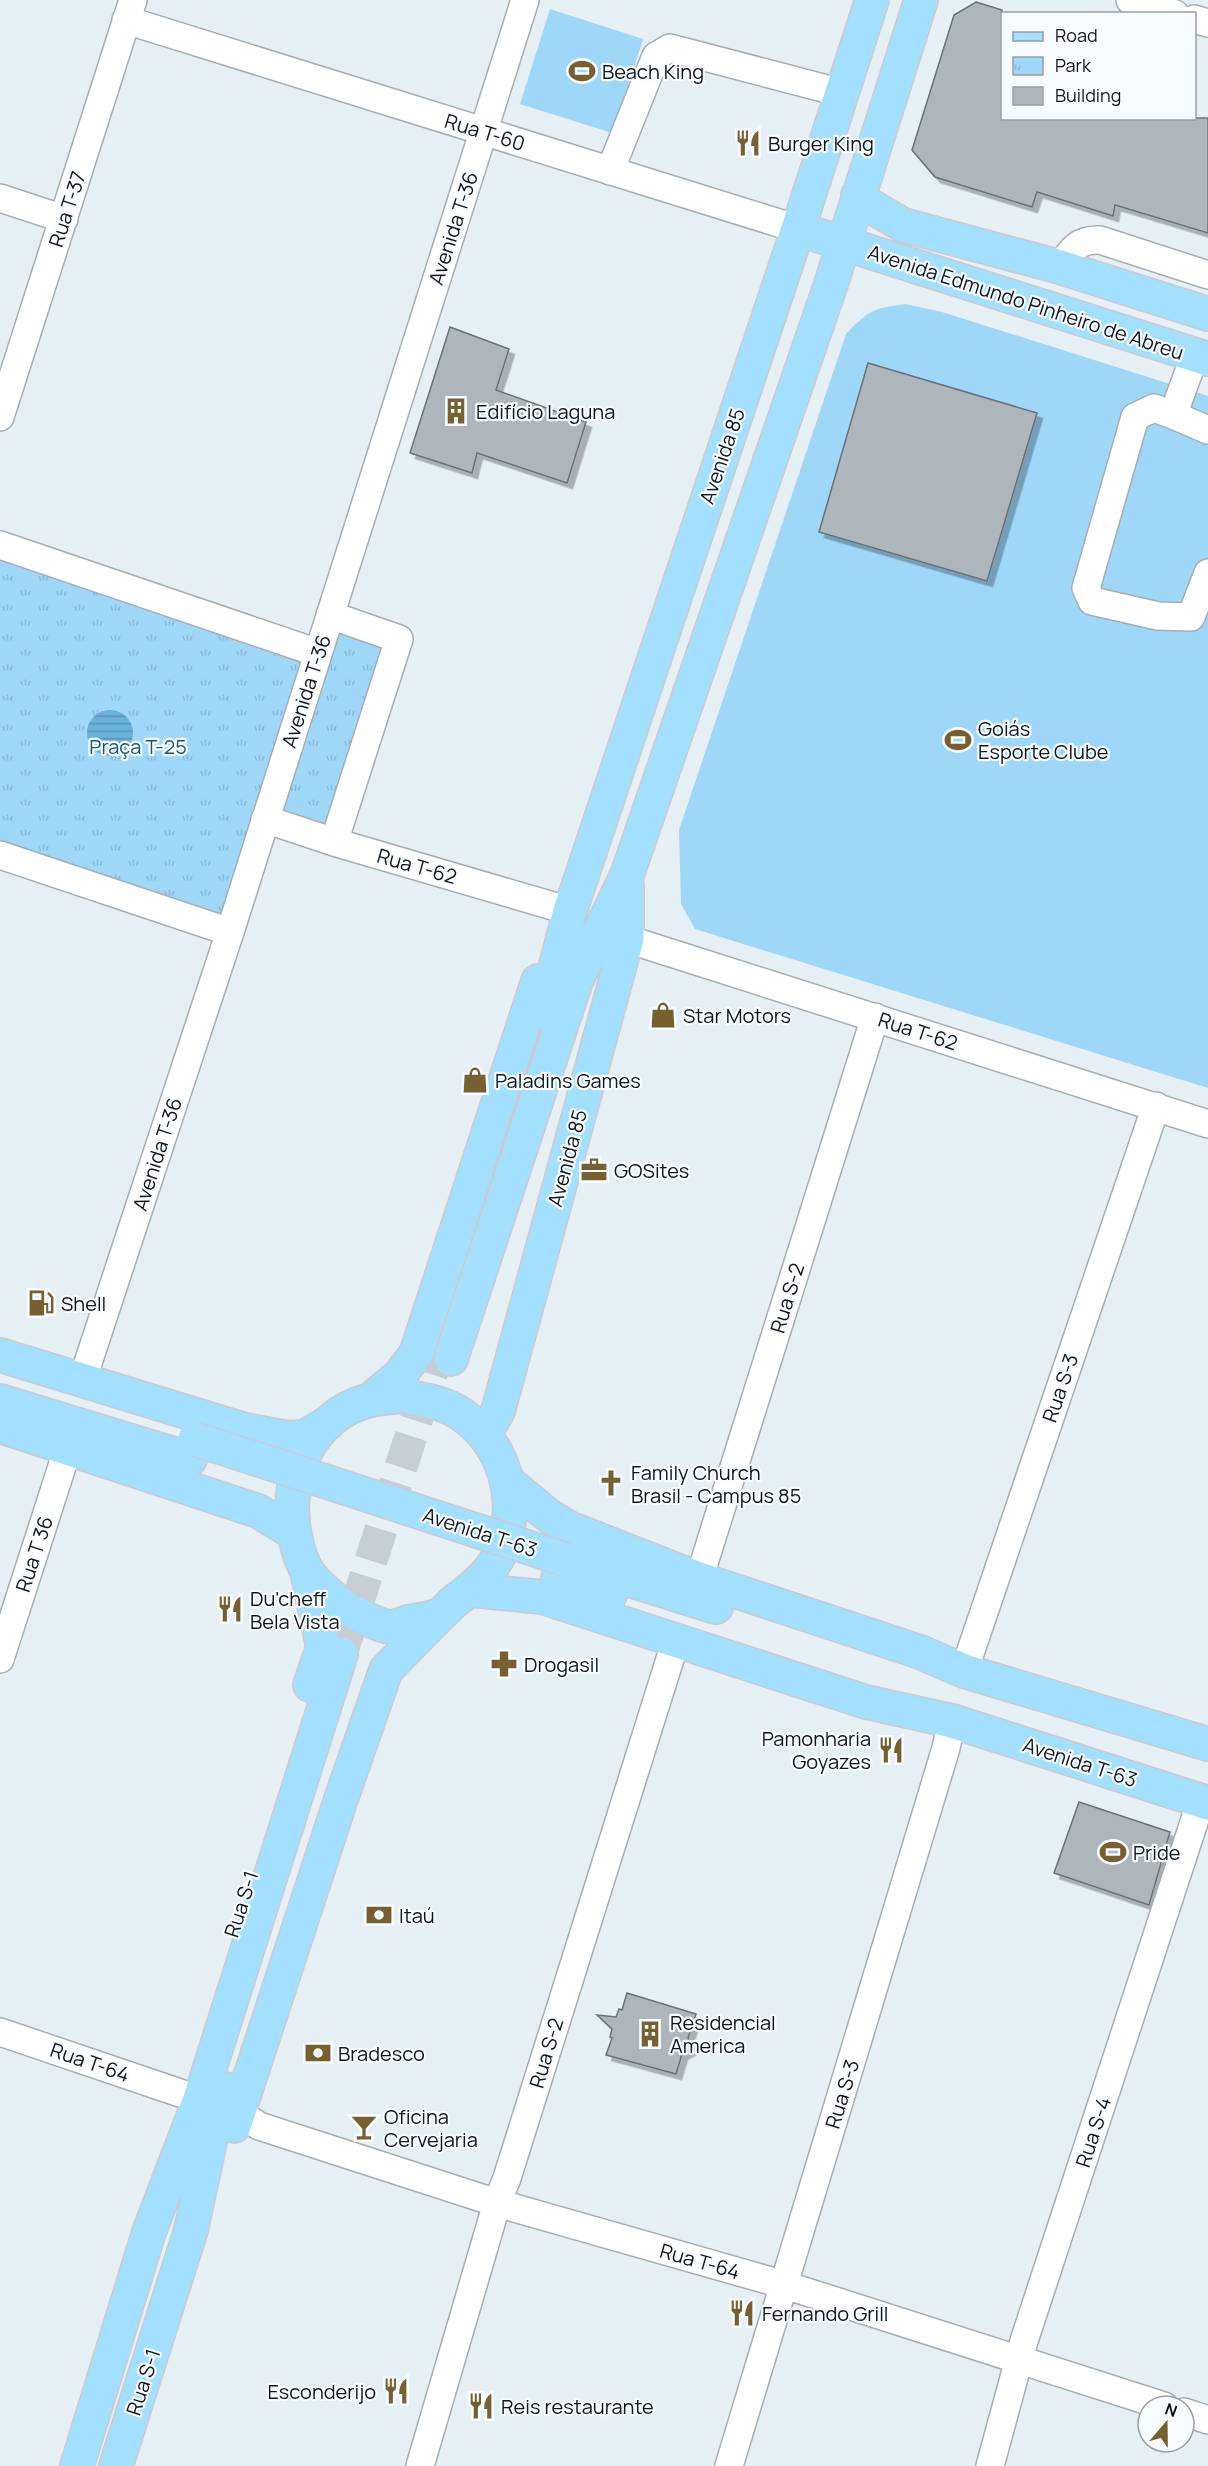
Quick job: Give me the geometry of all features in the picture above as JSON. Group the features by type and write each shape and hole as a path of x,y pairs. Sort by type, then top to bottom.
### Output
{"main road":[{"name":"Avenida 85","path":"872,0 798,229 570,911 555,976 445,1355 576,981 627,875 844,244 921,0"},
{"name":"Avenida Edmundo Pinheiro de Abreu","path":"858,195 869,205 903,225 1060,267 1208,314"},
{"name":"Rua T-60","path":"798,229 844,244"},
{"name":"Avenida Edmundo Pinheiro de Abreu","path":"844,244 1201,357"},
{"name":"Avenida 85","path":"484,1435 498,1411 627,939 627,875"},
{"name":"Avenida 85","path":"370,1400 400,1375 416,1354 542,968 570,911"},
{"path":"0,1355 245,1430 288,1438 304,1437 348,1409 370,1400 401,1396 432,1401 461,1414 484,1435 499,1456 507,1480 510,1515 502,1548 484,1577 472,1590 440,1614 390,1627 347,1610 308,1576"},
{"name":"Avenida T-63","path":"0,1375 192,1449 563,1569 900,1665 964,1671"},
{"name":"Avenida T-63","path":"0,1401 192,1449"},
{"name":"Rua S-1","path":"149,2232 165,2148 180,2093 323,1647 308,1576 299,1558 290,1499 298,1465 316,1436 328,1423"},
{"path":"0,1426 258,1511 294,1533"},
{"name":"Avenida T-63","path":"507,1480 549,1516 569,1528 699,1579 920,1652 964,1671 1208,1744"},
{"name":"Avenida T-63","path":"563,1569 873,1682 952,1721"},
{"name":"Avenida T-63","path":"472,1590 542,1597 866,1702 952,1721 1205,1802"},
{"name":"Rua S-1","path":"191,2230 225,2155 341,1799 386,1670 440,1614"},
{"name":"Rua S-1","path":"77,2466 149,2232 200,2099 350,1657 213,2128 191,2230 116,2466"}],"street":[{"name":"Avenida T-36","path":"82,1381 230,932 525,0"},
{"path":"1130,0 1169,12"},
{"name":"Rua T-60","path":"129,10 484,131 798,229"},
{"name":"Rua T-37","path":"0,417 129,10"},
{"path":"610,171 656,56 670,48 842,93"},
{"path":"0,198 64,219"},
{"path":"1060,267 1073,246 1088,239 1100,240 1208,275"},
{"path":"1173,415 1201,357"},
{"path":"1208,430 1154,408 1135,417 1086,588 1092,601 1158,616 1191,617 1208,573"},
{"path":"0,545 318,653"},
{"path":"330,615 399,639 334,842"},
{"name":"Rua T-62","path":"264,819 334,842 570,911"},
{"path":"0,855 230,932"},
{"name":"Rua T-62","path":"627,939 1208,1124"},
{"name":"Rua S-2","path":"699,1579 875,1017"},
{"name":"Rua S-3","path":"964,1671 1156,1106"},
{"name":"Rua T 36","path":"0,1659 68,1448"},
{"name":"Rua S-2","path":"420,2466 497,2203 507,2178 676,1640"},
{"name":"Rua S-3","path":"729,2466 946,1748 952,1721"},
{"name":"Rua S-4","path":"990,2466 1019,2361 1205,1802"},
{"name":"Rua T-64","path":"0,2032 180,2093"},
{"name":"Rua T-64","path":"238,2112 259,2126 497,2203 785,2285 1136,2397"}],"green space":[{"name":"Beach King","path":"550,9 643,39 616,125 609,132 520,104"},
{"name":"Goiás Esporte Clube","path":"905,304 942,312 1208,396 1208,1088 695,929 681,904 679,830 846,334 866,315 885,307"},
{"name":"Praça T-25","path":"0,549 309,658 228,928 0,854"},
{"path":"336,627 389,644 329,831 275,813"}],"shaded area":[{"path":"110,710 119,711 127,716 132,724 132,742 127,750 119,755 110,756 101,755 93,750 88,742 87,733 88,724 93,716 101,711"}],"building":[{"path":"976,2 1002,10 1001,120 1196,120 1196,118 1208,118 1208,233 1115,205 1113,216 1037,192 1032,207 935,177 912,150 954,15"},
{"name":"Edifício Laguna","path":"450,327 509,349 496,390 586,422 567,483 477,453 472,473 410,453"},
{"path":"868,363 1037,413 987,581 819,532"},
{"name":"Pride","path":"1079,1802 1170,1832 1149,1905 1054,1873"},
{"name":"Residencial America","path":"627,1993 696,2014 688,2038 693,2048 682,2054 676,2074 606,2055 612,2038 610,2037 612,2029 597,2015 616,2017 619,2009 622,2010"}],"tunnel":[{"path":"341,1654 438,1352"}],"place":[{"name":"Beach King","path":"582,71"},
{"name":"Burger King","path":"748,143"},
{"name":"Edifício Laguna","path":"456,411"},
{"name":"Goiás Esporte Clube","path":"958,740"},
{"name":"Star Motors","path":"663,1015"},
{"name":"Paladins Games","path":"475,1080"},
{"name":"GOSites","path":"594,1170"},
{"name":"Shell","path":"41,1303"},
{"name":"Family Church Brasil - Campus 85","path":"611,1483"},
{"name":"Du'cheff Bela Vista","path":"230,1609"},
{"name":"Drogasil","path":"504,1664"},
{"name":"Pamonharia Goyazes","path":"891,1750"},
{"name":"Pride","path":"1113,1852"},
{"name":"Itaú","path":"379,1915"},
{"name":"Residencial America","path":"650,2034"},
{"name":"Bradesco","path":"318,2053"},
{"name":"Oficina Cervejaria","path":"364,2127"},
{"name":"Fernando Grill","path":"742,2313"},
{"name":"Esconderijo","path":"396,2391"},
{"name":"Reis restaurante","path":"481,2406"}]}
